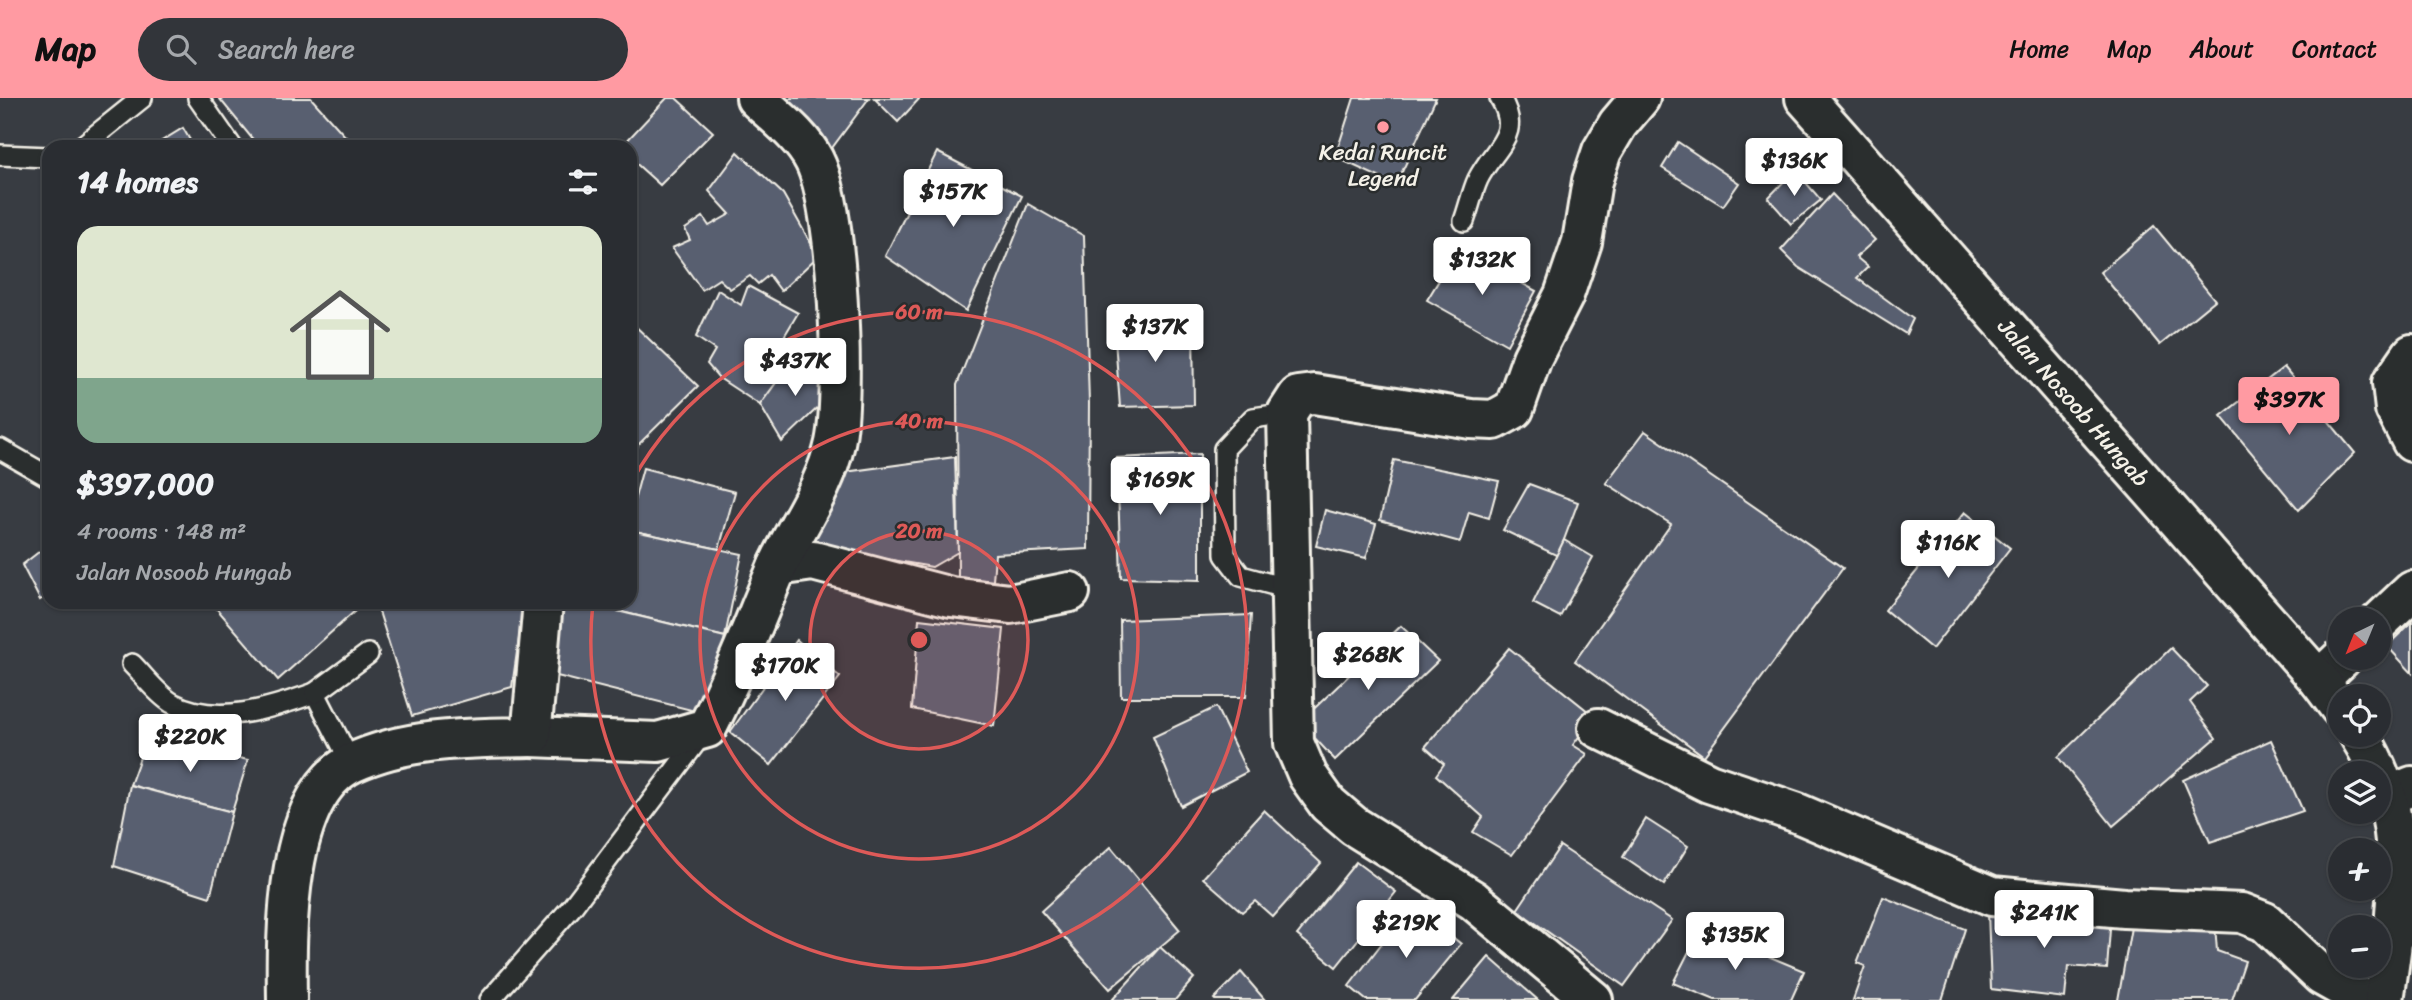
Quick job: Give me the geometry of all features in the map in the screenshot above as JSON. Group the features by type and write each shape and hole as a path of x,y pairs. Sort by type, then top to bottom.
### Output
{"street":[{"path":"287,1000 286,947 295,867 307,812 330,779 351,763 398,748 463,738 531,737 658,742 707,728 729,687 778,566 821,485 835,445 840,406 838,337 827,201 814,160 795,135 756,98"},
{"path":"1592,1000 1472,900 1354,826 1328,804 1308,776 1294,743 1287,412 1298,396 1314,394 1471,419 1494,419 1514,410 1532,358 1564,295 1582,242 1592,181 1602,151 1618,124 1640,98"},
{"name":"Jalan Nosoob Hungab","path":"1805,98 2334,682"},
{"path":"2412,354 2392,383 2395,409 2412,442"},
{"path":"778,566 813,561 951,597 1010,604 1070,592"},
{"path":"2391,611 2412,591"},
{"path":"531,737 542,609"},
{"path":"1598,728 1709,783 1796,812 1992,896 2124,908 2242,913 2264,922 2322,976 2365,1000"},
{"path":"2368,747 2401,790 2406,903 2384,1000"}],"lane":[{"path":"90,140 142,98"},
{"path":"198,98 227,140"},
{"path":"1464,221 1478,180 1510,131 1511,116 1500,98"},
{"path":"0,155 42,157"},
{"path":"1287,412 1252,418 1224,449 1225,555 1241,576 1289,589"},
{"path":"0,449 42,473"},
{"path":"132,664 170,702 202,715 268,709 315,693 368,654"},
{"path":"315,693 351,763"},
{"path":"490,1000 572,907 707,728"}],"building":[{"path":"219,98 311,98 349,140 253,140"},
{"path":"667,98 676,98 713,132 660,185 637,164 637,140 628,140"},
{"path":"791,98 869,98 829,152 780,112"},
{"path":"874,98 920,98 898,122"},
{"name":"Kedai Runcit Legend","path":"1354,98 1436,98 1396,185 1335,157"},
{"path":"183,128 190,140 163,140"},
{"path":"1678,142 1739,183 1723,206 1662,168"},
{"path":"738,152 783,194 818,256 781,291 769,275 758,284 750,276 730,289 719,279 702,290 672,248 690,240 685,229 703,217 709,226 730,214 709,191"},
{"path":"937,152 1022,196 966,311 885,256"},
{"path":"1795,170 1821,200 1791,224 1768,198"},
{"path":"1832,194 1875,240 1856,257 1868,267 1857,278 1913,319 1906,334 1798,267 1781,250"},
{"path":"1028,204 1084,236 1089,403 1088,549 995,554 993,581 958,577 957,385"},
{"path":"2154,226 2215,300 2160,345 2100,272"},
{"path":"1458,249 1536,291 1507,345 1427,300"},
{"path":"748,286 798,313 769,362 781,376 760,405 719,378 707,364 715,350 696,337 718,290 741,305"},
{"path":"1193,321 1194,405 1120,407 1114,326"},
{"path":"637,328 698,386 637,444"},
{"path":"810,355 829,397 782,442 760,405 781,376"},
{"path":"2284,367 2355,453 2299,510 2221,416"},
{"path":"1645,431 1843,568 1704,756 1575,661 1671,524 1606,483"},
{"path":"1200,454 1200,580 1121,578 1117,458"},
{"path":"955,457 958,552 932,567 805,545 845,472"},
{"path":"1394,460 1499,481 1489,518 1469,512 1460,542 1380,520"},
{"path":"643,468 735,492 719,549 637,531 637,490"},
{"path":"1529,484 1578,502 1558,556 1503,530"},
{"path":"1325,510 1376,524 1366,558 1316,546"},
{"path":"1965,512 2010,548 1932,649 1885,610"},
{"path":"637,532 742,554 725,637 610,609 637,609"},
{"path":"1564,540 1593,557 1560,617 1533,603"},
{"path":"42,549 40,600 22,565"},
{"path":"217,609 357,609 278,680"},
{"path":"378,609 523,609 512,687 412,716"},
{"path":"560,609 609,609 725,637 710,699 699,712 553,675"},
{"path":"1251,615 1246,697 1121,697 1120,620"},
{"path":"919,619 1004,629 994,726 912,709"},
{"path":"2412,622 2412,673 2391,650 2391,642"},
{"path":"1401,626 1438,661 1335,760 1300,722"},
{"path":"797,640 840,677 771,765 730,732"},
{"path":"1509,648 1594,716 1573,745 1587,754 1512,855 1473,832 1483,817 1436,775 1444,764 1425,747"},
{"path":"2171,648 2207,686 2190,702 2216,738 2113,826 2058,757"},
{"path":"1216,707 1247,772 1181,806 1153,737"},
{"path":"147,738 248,760 232,812 130,785"},
{"path":"2271,740 2303,811 2210,842 2183,780"},
{"path":"130,785 232,812 210,897 114,866"},
{"path":"1264,810 1321,863 1273,917 1255,901 1242,912 1203,878"},
{"path":"1646,819 1688,846 1664,885 1623,857"},
{"path":"1560,846 1672,920 1624,986 1517,910"},
{"path":"1111,847 1180,930 1110,989 1041,911"},
{"path":"1356,862 1396,892 1336,967 1297,935"},
{"path":"1883,897 1965,929 1942,1000 1853,1000 1865,966 1857,963"},
{"path":"1412,904 1461,944 1415,1000 1366,1000 1349,986"},
{"path":"1988,912 2111,916 2107,969 2068,966 2065,998 1991,989"},
{"path":"2133,916 2215,925 2217,951 2245,961 2232,1000 2118,1000"},
{"path":"1701,928 1804,971 1791,1000 1715,1000 1673,983"},
{"path":"1160,947 1194,978 1175,1000 1112,1000"},
{"path":"1489,957 1538,1000 1453,1000"},
{"path":"1241,972 1265,1000 1215,1000 1214,999"}],"place":[{"name":"Kedai Runcit Legend","path":"1383,127"}]}
